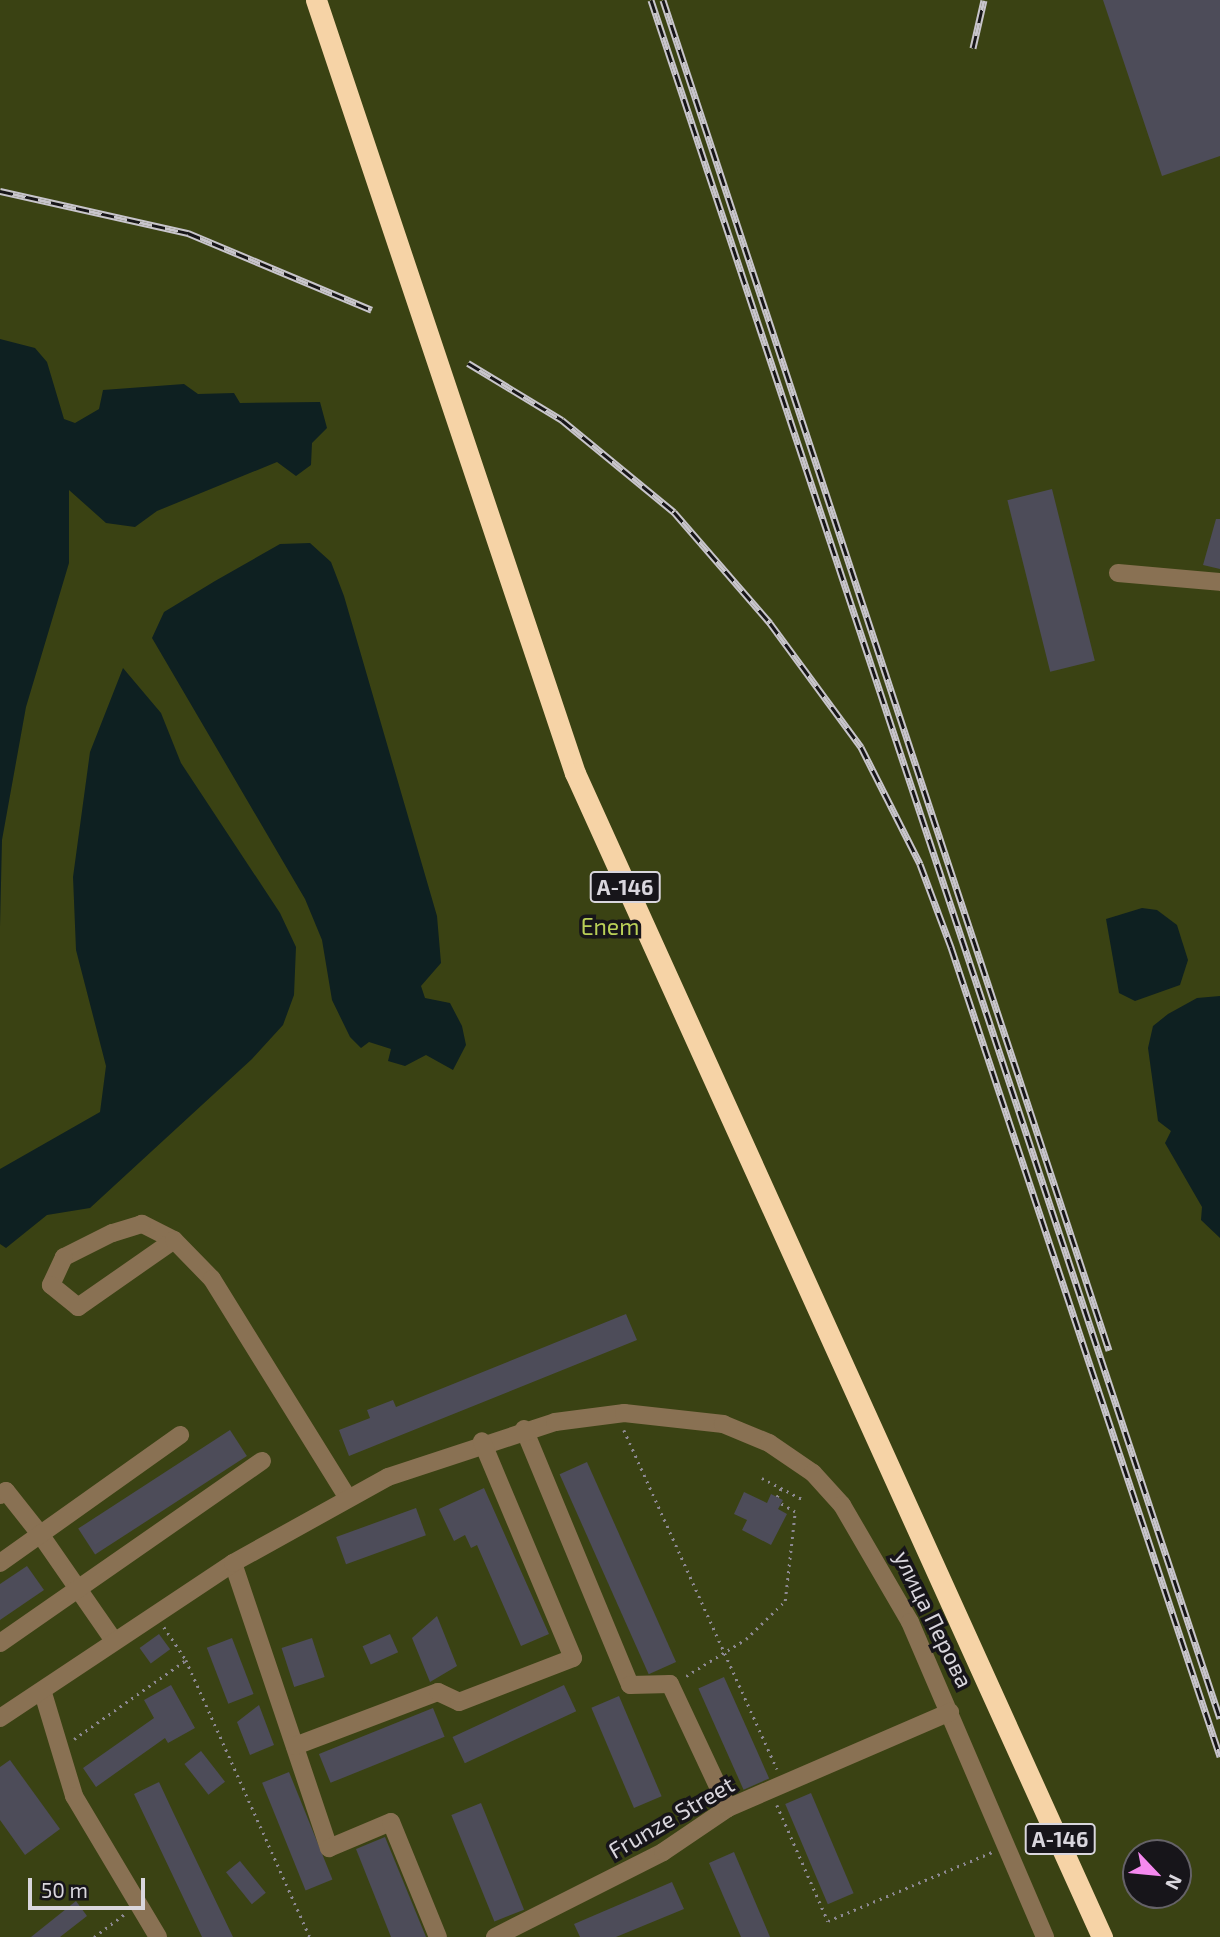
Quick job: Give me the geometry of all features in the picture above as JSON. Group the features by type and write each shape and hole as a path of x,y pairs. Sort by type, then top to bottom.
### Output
{"highway":[{"name":"А-146","path":"316,0 575,773 1017,1742 1102,1937"}],"street":[{"path":"1118,573 1220,582"},
{"path":"174,1240 78,1307 51,1285 64,1257 112,1233 142,1224 174,1240 212,1279 347,1497"},
{"name":"улица Перова","path":"0,1718 43,1693 114,1641 233,1563 347,1497 482,1441 524,1429 617,1414 679,1415 769,1443 813,1473 842,1505 910,1622 1045,1937"},
{"path":"524,1429 631,1685 670,1684 728,1808"},
{"path":"0,1563 180,1435"},
{"path":"295,1746 438,1692 458,1702 573,1658 482,1441"},
{"path":"0,1643 262,1461"},
{"path":"0,1495 6,1491 40,1534 114,1641"},
{"path":"233,1563 329,1849 391,1822 438,1937"},
{"path":"43,1693 74,1796 141,1901 158,1937"},
{"name":"Frunze Street","path":"495,1937 663,1852 728,1808 950,1712"}],"path":[{"path":"617,1414 724,1653 828,1921 992,1852"},
{"path":"762,1478 802,1499"},
{"path":"777,1497 782,1488"},
{"path":"670,1684 724,1653 785,1601 795,1512 781,1504"},
{"path":"156,1614 186,1660 310,1937"},
{"path":"60,1749 186,1660"},
{"path":"94,1937 141,1901"}],"green space":[{"name":"Enem","path":"0,0 1220,0 1220,1937 0,1937"}],"shaded area":[{"path":"0,339 35,348 47,362 64,419 75,423 99,409 103,390 184,384 198,394 234,393 240,403 320,402 327,428 312,443 311,465 296,476 277,462 157,511 135,527 106,523 69,490 69,563 26,707 2,840 0,927"},
{"path":"310,543 331,562 344,596 437,916 441,963 421,986 425,998 450,1003 462,1026 466,1045 453,1070 426,1055 405,1066 388,1061 391,1049 369,1042 361,1048 350,1037 332,1000 322,940 305,899 152,638 164,612 215,581 280,544"},
{"path":"123,668 161,713 181,763 280,913 296,947 294,995 283,1025 252,1059 90,1208 47,1215 6,1248 0,1244 0,1169 100,1112 106,1066 76,950 73,877 90,752"},
{"path":"1142,908 1157,910 1177,925 1188,960 1180,985 1135,1001 1119,993 1106,919"},
{"path":"1220,996 1220,1238 1201,1220 1202,1207 1165,1143 1171,1131 1158,1121 1148,1048 1153,1026 1168,1014 1197,998"}],"building":[{"path":"1103,0 1220,0 1220,156 1162,176"},
{"path":"1052,489 1095,661 1050,672 1007,500"},
{"path":"1216,519 1220,519 1220,569 1203,565"},
{"path":"626,1314 637,1340 349,1456 339,1430 370,1418 367,1410 393,1400 396,1407"},
{"path":"230,1430 247,1456 95,1555 78,1529"},
{"path":"587,1462 676,1662 649,1674 560,1474"},
{"path":"484,1488 549,1634 521,1646 477,1545 471,1548 465,1535 454,1541 439,1509"},
{"path":"744,1492 767,1503 771,1494 783,1500 778,1509 787,1514 771,1545 742,1530 747,1520 734,1514"},
{"path":"416,1508 426,1535 346,1564 336,1537"},
{"path":"27,1566 44,1590 0,1620 0,1584"},
{"path":"437,1616 457,1666 430,1682 412,1638"},
{"path":"159,1634 170,1649 151,1663 140,1648"},
{"path":"390,1634 398,1652 371,1664 363,1646"},
{"path":"232,1638 254,1694 228,1704 207,1648"},
{"path":"312,1638 325,1677 294,1687 282,1648"},
{"path":"724,1677 769,1778 744,1790 698,1688"},
{"path":"171,1685 195,1728 168,1743 165,1738 96,1787 83,1768 154,1718 144,1700"},
{"path":"564,1685 576,1711 465,1763 453,1737"},
{"path":"619,1696 662,1796 634,1808 591,1708"},
{"path":"259,1705 274,1745 250,1755 237,1722"},
{"path":"433,1708 445,1737 331,1783 319,1754"},
{"path":"201,1751 225,1782 208,1795 184,1764"},
{"path":"10,1760 60,1829 25,1855 0,1820 0,1767"},
{"path":"289,1772 332,1880 306,1890 262,1783"},
{"path":"159,1782 233,1937 202,1937 134,1794"},
{"path":"811,1793 854,1893 828,1904 785,1804"},
{"path":"481,1803 524,1910 494,1922 451,1815"},
{"path":"385,1837 426,1937 391,1937 356,1849"},
{"path":"734,1852 770,1937 741,1937 709,1863"},
{"path":"240,1861 266,1893 252,1904 226,1872"},
{"path":"672,1882 684,1909 616,1937 580,1937 574,1924"},
{"path":"76,1901 87,1916 60,1937 31,1937"}],"railway":[{"path":"651,0 1220,1718"},
{"path":"663,0 1109,1350"},
{"path":"973,48 984,0"},
{"path":"0,191 188,233 372,310"},
{"path":"468,363 562,420 674,512 770,623 861,747 920,864 951,947 1220,1756"}]}
